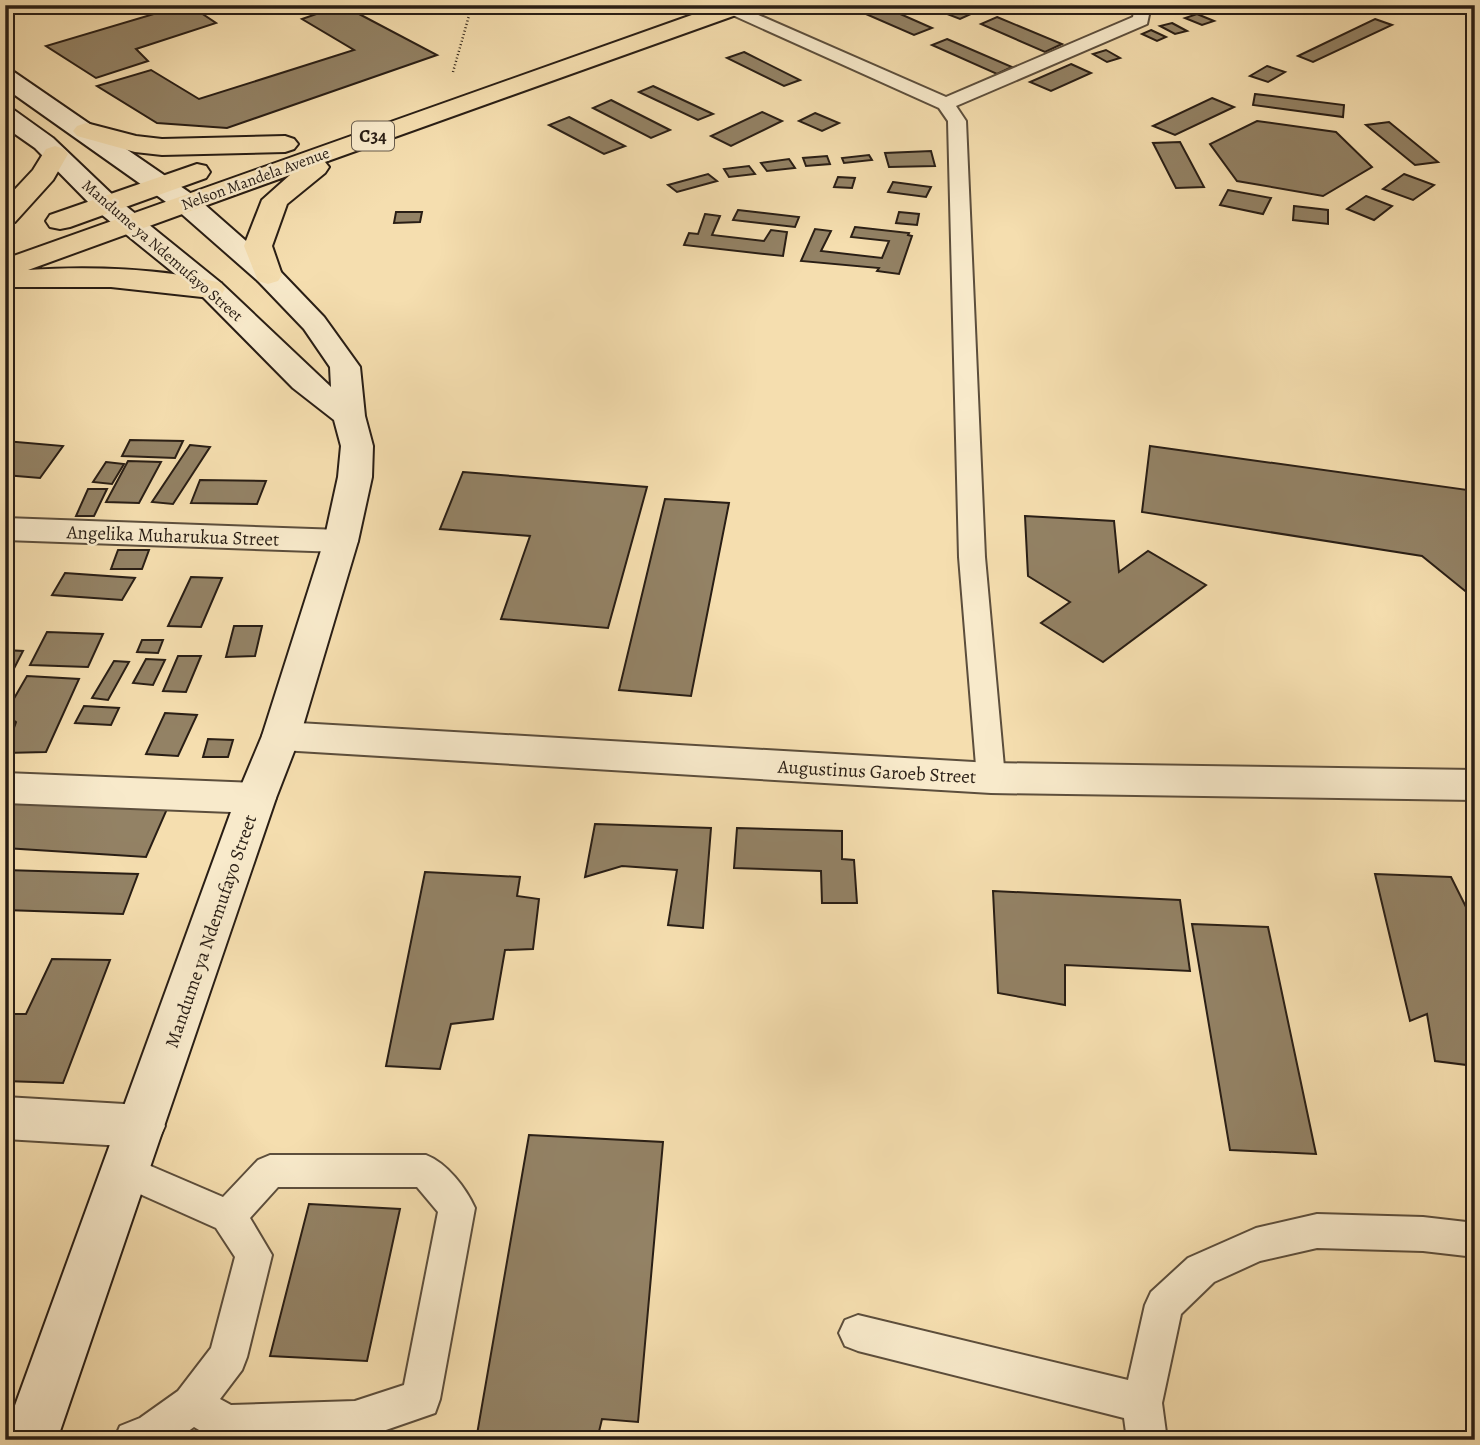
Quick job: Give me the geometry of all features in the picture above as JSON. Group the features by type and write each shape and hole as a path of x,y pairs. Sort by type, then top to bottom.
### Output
{"main road":[{"name":"Nelson Mandela Avenue","path":"43,227 159,184 285,144 681,5"},
{"name":"Nelson Mandela Avenue","path":"5,269 737,7"},
{"path":"86,131 135,144 162,147 285,144"},
{"path":"268,275 258,246 275,200 296,180 346,146"},
{"path":"5,216 44,174 55,153"},
{"path":"5,280 48,277 103,278 211,289"}],"street":[{"name":"Mandume ya Ndemufayo Street","path":"5,77 186,203 268,275 314,323 345,367 349,416 358,446 355,477 341,541 281,736 256,798 30,1440"},
{"name":"Mandume ya Ndemufayo Street","path":"5,115 25,127 106,204 211,289 304,381 349,416"},
{"name":"Angelika Muharukua Street","path":"5,529 341,541"},
{"name":"Augustinus Garoeb Street","path":"281,736 992,778 1471,788"},
{"path":"5,788 256,798"},
{"path":"5,1118 142,1126"}],"lane":[{"path":"946,104 1141,20 1142,10 1133,5"},
{"path":"737,7 946,104 957,121 971,557 992,778"},
{"path":"125,1171 229,1216 254,1255 228,1357 192,1405 151,1434 134,1440"},
{"path":"192,1405 228,1425 355,1421 421,1399 457,1208 426,1171 271,1171 229,1216"},
{"path":"858,1333 1144,1421 1164,1305 1201,1270 1256,1245 1317,1231 1423,1234 1475,1240"}],"path":[{"path":"449,85 472,5"}],"building":[{"path":"189,5 216,23 136,49 148,61 96,78 46,46"},
{"path":"342,5 437,55 227,128 157,123 97,86 151,70 199,99 354,50 302,19"},
{"path":"427,5 471,5 471,10 425,12"},
{"path":"880,5 932,28 914,35 859,11"},
{"path":"924,5 952,5 973,13 960,19"},
{"path":"1197,14 1214,21 1202,25 1185,18"},
{"path":"997,17 1062,44 1045,52 981,24"},
{"path":"1375,19 1392,25 1313,62 1298,56"},
{"path":"1172,23 1187,31 1175,34 1160,26"},
{"path":"1151,30 1166,37 1157,41 1142,34"},
{"path":"947,39 1012,67 997,74 932,45"},
{"path":"1106,50 1120,58 1107,62 1093,54"},
{"path":"744,52 800,80 784,86 727,58"},
{"path":"1071,64 1091,73 1051,91 1030,82"},
{"path":"1267,66 1285,72 1268,82 1250,76"},
{"path":"653,86 713,114 698,120 639,92"},
{"path":"1255,94 1344,105 1343,117 1253,105"},
{"path":"1212,98 1234,107 1175,135 1153,126"},
{"path":"611,100 670,130 651,138 593,108"},
{"path":"762,112 782,121 731,146 711,136"},
{"path":"815,113 839,123 822,131 799,121"},
{"path":"569,117 625,146 604,154 549,125"},
{"path":"1257,121 1336,132 1372,167 1323,196 1237,181 1210,144"},
{"path":"1389,122 1438,162 1415,165 1366,125"},
{"path":"1180,142 1204,187 1176,188 1153,143"},
{"path":"931,151 935,166 889,167 885,153"},
{"path":"869,155 872,160 844,163 842,158"},
{"path":"827,156 830,164 806,166 803,158"},
{"path":"789,159 795,168 767,171 761,163"},
{"path":"749,166 755,174 729,177 724,169"},
{"path":"708,174 717,181 677,192 668,185"},
{"path":"1404,174 1434,185 1413,200 1383,189"},
{"path":"838,177 855,178 852,188 834,187"},
{"path":"893,182 931,187 926,197 888,192"},
{"path":"1228,190 1271,198 1263,214 1220,205"},
{"path":"1366,196 1392,206 1374,220 1347,209"},
{"path":"1294,206 1328,210 1328,224 1293,220"},
{"path":"738,210 799,217 795,227 733,220"},
{"path":"396,212 422,212 420,222 394,223"},
{"path":"899,212 919,214 917,225 896,223"},
{"path":"705,214 720,216 712,235 764,241 771,230 787,232 783,256 684,245 689,233 698,234"},
{"path":"855,227 909,233 908,235 912,236 899,274 877,271 879,268 801,261 815,229 831,231 821,251 882,258 889,241 851,237"},
{"path":"130,440 183,441 175,458 122,456"},
{"path":"5,441 63,446 40,478 5,475"},
{"path":"190,445 210,447 173,504 152,502"},
{"path":"1150,446 1475,491 1475,599 1422,556 1142,512"},
{"path":"128,461 161,462 139,503 106,502"},
{"path":"106,462 124,464 112,484 93,482"},
{"path":"463,472 647,487 608,628 501,619 530,536 440,529"},
{"path":"200,480 266,481 257,504 191,503"},
{"path":"88,489 107,489 94,516 76,516"},
{"path":"665,499 729,503 691,696 619,690"},
{"path":"1025,516 1114,521 1119,572 1148,551 1206,585 1103,662 1041,623 1070,602 1028,576"},
{"path":"118,550 149,550 142,569 111,569"},
{"path":"65,573 135,578 122,600 52,595"},
{"path":"191,577 222,578 201,627 168,626"},
{"path":"234,626 262,626 255,656 226,657"},
{"path":"47,632 103,634 88,667 30,665"},
{"path":"142,640 163,640 158,653 137,652"},
{"path":"5,650 23,651 5,686"},
{"path":"178,656 201,656 186,692 163,691"},
{"path":"146,659 165,660 153,685 133,683"},
{"path":"114,661 129,662 108,700 92,698"},
{"path":"27,676 79,679 46,752 5,753 16,722 5,714"},
{"path":"84,706 119,708 111,725 75,723"},
{"path":"165,713 197,715 178,756 146,754"},
{"path":"208,739 233,740 228,757 203,757"},
{"path":"5,799 167,809 146,857 5,848"},
{"path":"595,824 711,828 703,928 668,925 677,870 622,866 585,877"},
{"path":"737,828 842,831 842,859 854,860 857,903 822,903 821,871 734,868"},
{"path":"5,870 138,874 123,914 5,910"},
{"path":"425,872 520,877 517,896 539,899 533,949 505,950 493,1019 451,1024 440,1069 386,1066"},
{"path":"1375,874 1451,877 1475,925 1475,1066 1435,1061 1427,1014 1410,1021"},
{"path":"993,891 1180,900 1190,971 1065,965 1065,1005 998,993"},
{"path":"1192,924 1268,927 1316,1154 1230,1150"},
{"path":"52,959 110,960 63,1083 5,1081 5,1014 26,1014"},
{"path":"529,1135 663,1142 638,1422 602,1419 597,1440 476,1440"},
{"path":"309,1204 400,1209 367,1361 270,1356"}]}
